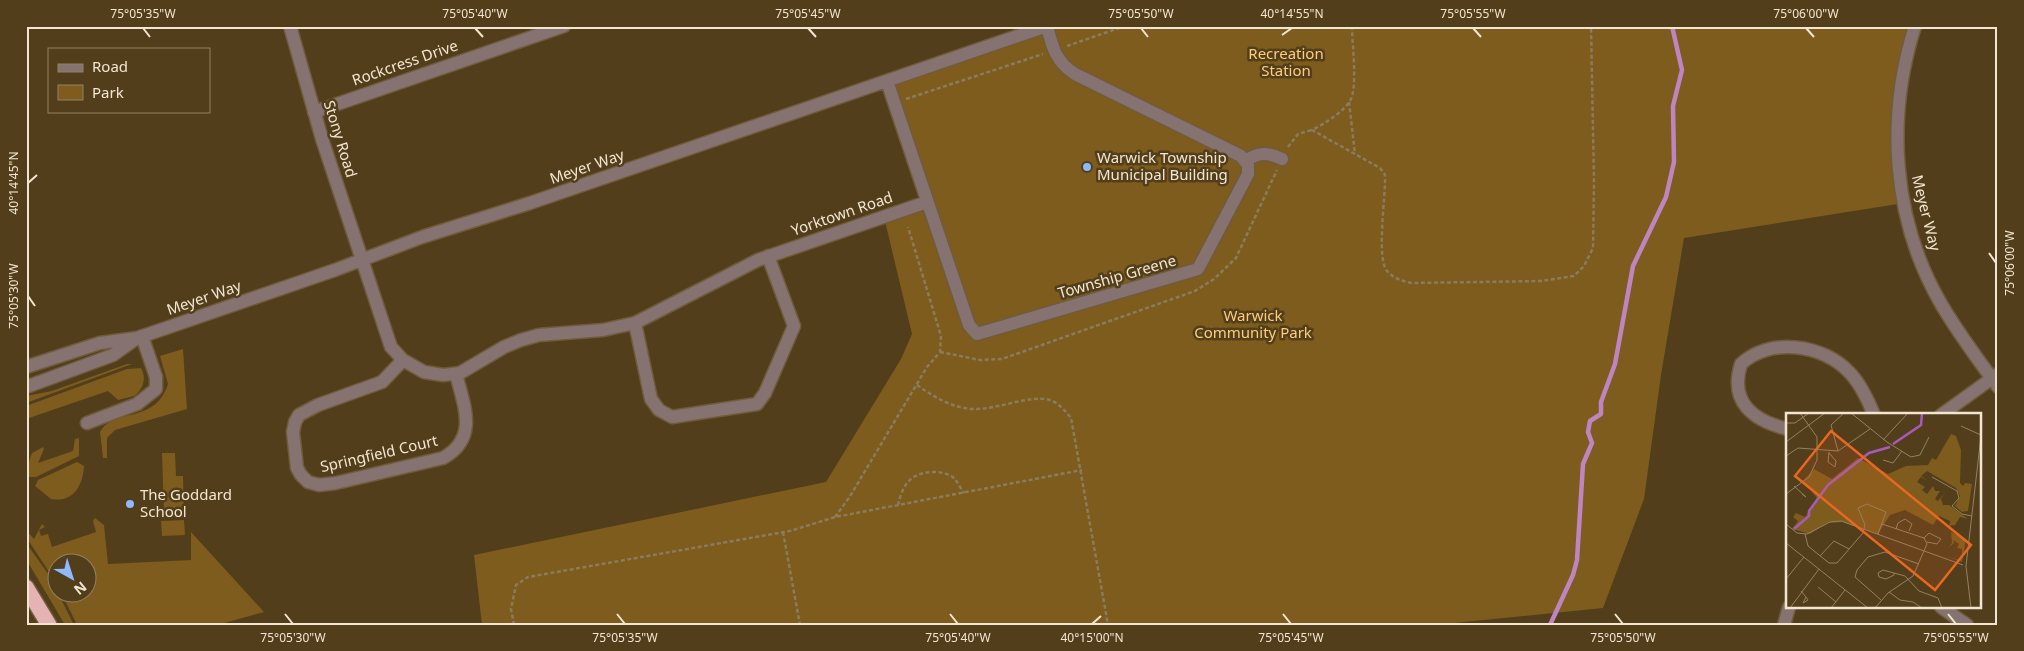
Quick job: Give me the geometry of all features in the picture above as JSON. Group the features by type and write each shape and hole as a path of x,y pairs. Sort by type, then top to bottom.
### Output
{"highway":[{"path":"26,587 49,625"}],"street":[{"name":"Stony Road","path":"290,26 314,112 361,260"},
{"name":"Rockcress Drive","path":"314,112 564,26"},
{"path":"1047,26 1053,51 1062,66 1075,74 1241,156 1245,161 1256,154 1270,154 1282,159"},
{"name":"Meyer Way","path":"26,367 100,343 139,337 422,237 530,203 1047,26"},
{"name":"Meyer Way","path":"1915,26 1906,55 1899,96 1897,151 1904,203 1916,250 1929,281 1951,320 1996,380"},
{"name":"Township Greene","path":"887,81 969,325 977,334 1198,269 1248,174 1248,165 1245,161"},
{"name":"Yorktown Road","path":"456,374 521,340 538,335 614,328 635,323 763,258 927,202"},
{"path":"635,323 651,399 659,410 672,417 757,404 766,393 794,326 763,258"},
{"path":"361,260 391,347 403,360 418,370 433,374 456,374"},
{"path":"87,423 137,404 156,389 156,377 139,337"},
{"name":"Meyer Way","path":"26,386 113,355 139,337"},
{"path":"1786,428 1767,423 1754,414 1740,397 1736,388 1741,364 1759,351 1783,347 1801,348 1833,360 1850,373 1873,413"},
{"name":"Springfield Court","path":"403,360 382,382 318,405 299,415 293,432 297,468 308,482 319,485 336,483 443,458 453,453 461,444 466,431 466,412 456,374"},
{"path":"1944,413 1996,380"},
{"path":"1784,625 1789,608"},
{"path":"1943,608 1967,625"}],"path":[{"path":"894,103 1125,26"},
{"path":"1352,26 1353,90 1350,102 1355,154"},
{"path":"1350,102 1324,124 1312,130 1380,168 1385,175 1382,257 1386,270 1396,278 1410,283 1420,283 1542,281 1574,276 1584,266 1593,248 1594,182 1591,26"},
{"path":"835,517 850,498 927,367 940,352 941,336 908,227"},
{"path":"917,385 952,406 973,409 1000,408 1037,399 1051,400 1061,406 1071,418 1082,470 1108,625"},
{"path":"514,625 511,609 516,585 528,577 783,532 835,517 1082,470"},
{"path":"898,505 901,494 910,480 926,473 944,473 955,479 964,493"},
{"path":"783,532 800,625"}],"green space":[{"name":"Warwick Community Park","path":"1047,26 1915,26 1901,75 1904,203 1684,238 1661,375 1644,499 1603,608 1434,625 482,625 474,555 826,482 901,359 912,334 884,217 926,202 887,81"},
{"path":"183,349 187,409 115,430 107,438 107,458 103,458 100,432 106,424 144,411 162,397 168,384 160,356"},
{"path":"127,364 132,364 26,403 26,396 52,391"},
{"path":"141,368 144,376 143,384 134,396 118,400 108,391 26,419 26,406 127,369"},
{"path":"79,438 79,456 36,477 29,477 27,467 32,453 43,447 44,449 38,463 73,451 75,439"},
{"path":"162,453 175,453 176,476 183,476 184,513 164,513"},
{"path":"77,462 84,466 82,480 71,496 59,500 51,499 35,486 38,480"},
{"path":"95,518 104,525 108,564 191,560 191,532 264,612 217,625 77,625 67,604 98,604 98,554 48,554 48,570 26,537 26,530 34,539 42,524 45,527 39,530 41,536 48,534 52,547 96,532 93,521"},
{"path":"184,520 185,535 162,536 161,521"},
{"path":"26,543 48,574 48,596 26,559"},
{"path":"53,604 64,604 74,625 65,625"}],"waterway":[{"path":"1550,625 1573,575 1577,560 1583,464 1592,443 1588,432 1590,421 1601,414 1601,402 1615,364 1633,266 1666,197 1674,162 1673,106 1682,70 1672,26"}],"place":[{"name":"Warwick Township Municipal Building","path":"1087,167"},
{"name":"The Goddard School","path":"130,504"}],"park label":[{"name":"Recreation Station","path":"1286,62"}]}
